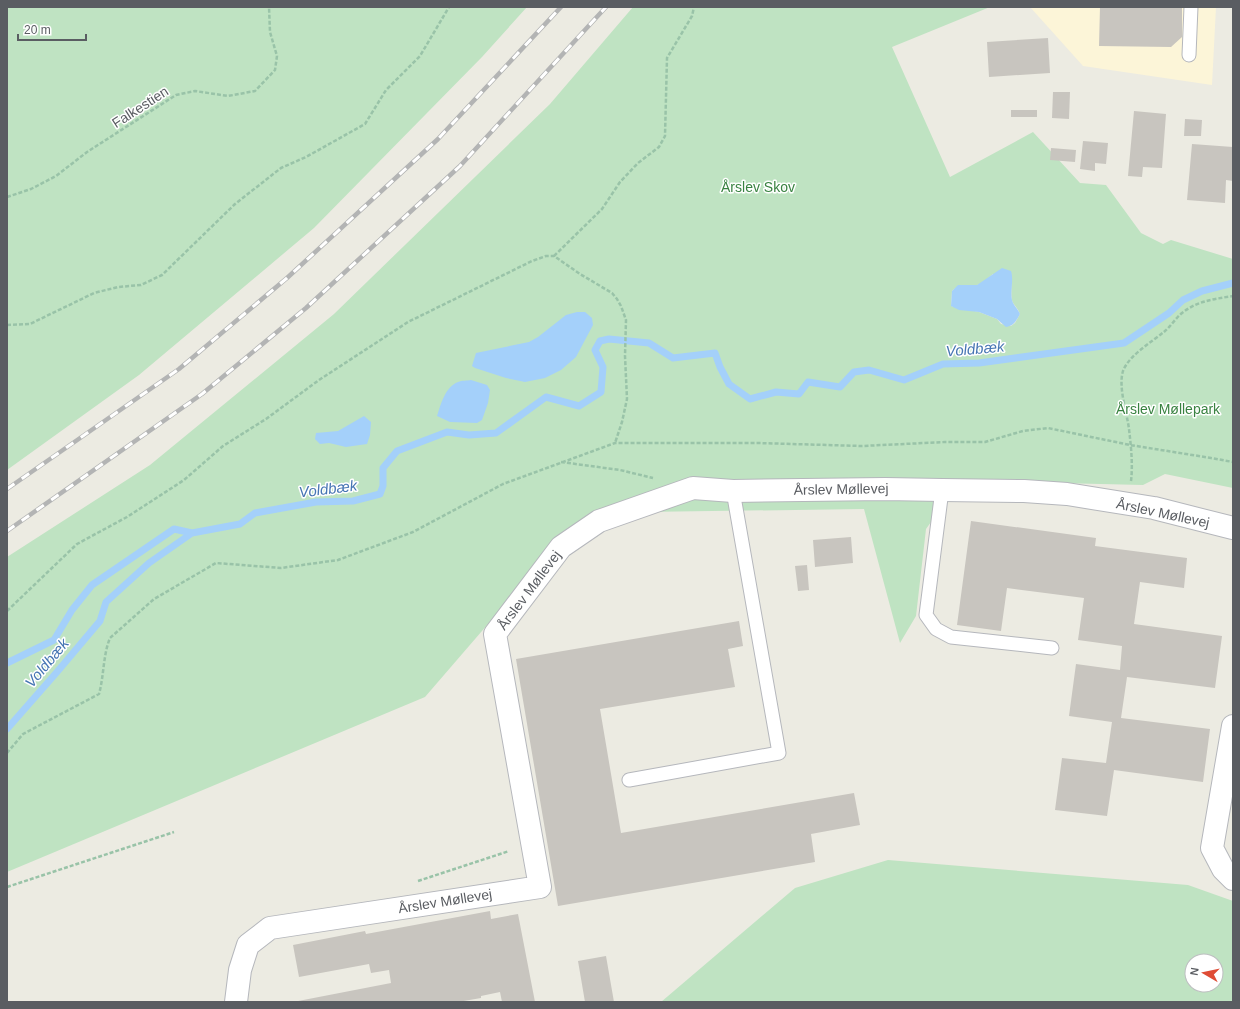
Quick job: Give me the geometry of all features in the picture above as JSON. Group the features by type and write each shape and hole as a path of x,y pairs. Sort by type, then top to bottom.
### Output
{"street":[{"name":"Årslev Møllevej","path":"236,1002 240,970 248,945 270,928 540,887 495,634 561,547 599,521 693,488 733,491 885,489 1024,491 1067,494 1154,508 1233,528"},
{"path":"1233,726 1212,848 1223,869 1233,879"}],"lane":[{"path":"1190,55 1191,7"},
{"path":"942,490 926,615 936,629 951,637 1052,648"},
{"path":"629,780 779,753 733,491"}],"path":[{"name":"Falkestien","path":"7,197 32,190 56,176 87,152 176,95 195,91 228,96 255,91 275,70 277,56 270,32 269,7"},
{"path":"7,325 30,324 94,293 118,287 141,286 162,275 235,204 281,168 306,157 365,124 386,90 420,56 449,7"},
{"path":"554,256 602,209 620,182 638,163 659,148 665,136 667,58 692,16 694,7"},
{"path":"7,611 77,544 127,516 184,480 222,446 266,419 319,380 408,322 532,261 546,256 554,256 612,293 617,299 626,320 625,356 627,400 615,444"},
{"path":"1129,504 1131,477 1130,445 1122,385 1123,371 1139,352 1152,343 1181,314 1194,305 1206,300 1233,296"},
{"path":"7,753 22,734 99,694 107,646 110,638 154,599 216,563 281,568 338,560 413,532 502,484 615,444 862,446 945,442 985,442 1023,431 1048,428 1130,445 1233,462"},
{"path":"561,462 620,470 657,479"},
{"path":"7,887 174,832"},
{"path":"418,906 414,883 509,851"}],"shaded area":[{"path":"1030,7 1216,7 1212,85 1083,66"}],"green space":[{"path":"7,7 527,7 482,57 314,228 139,375 7,470"},
{"name":"Årslev Skov","path":"633,7 990,7 892,47 950,177 1033,132 1080,183 1106,185 1141,233 1163,244 1171,240 1233,259 1233,488 1165,474 1143,485 1014,482 951,494 926,529 916,616 900,643 864,509 642,512 544,559 425,697 7,872 7,557 150,465 334,314 550,104","holes":["993,274 1012,276 1012,300 1020,314 1015,323 1011,326 1001,324 997,319 979,312 951,306 952,291 955,288 964,285 979,284"]},
{"path":"888,860 1188,885 1233,901 1233,1002 661,1002 795,888"}],"water":[{"path":"1002,268 1011,271 1012,300 1020,314 1013,324 1006,327 997,319 979,312 959,310 951,306 952,291 958,285 977,285"},
{"path":"577,312 585,312 592,318 593,325 576,357 561,370 545,378 525,382 506,378 472,366 476,353 529,342 538,337 566,315"},
{"path":"471,380 487,385 490,390 488,403 482,420 477,423 450,422 437,416 444,396 450,388 460,381"},
{"path":"364,416 371,422 370,435 367,444 346,447 329,443 320,444 315,439 316,433 338,431"}],"building":[{"path":"1100,7 1182,7 1182,37 1171,47 1099,46"},
{"path":"1048,38 1050,73 989,77 987,42"},
{"path":"1053,92 1070,92 1069,119 1052,118"},
{"path":"1011,110 1037,110 1037,117 1011,117"},
{"path":"1134,111 1166,114 1162,168 1143,167 1142,177 1128,176"},
{"path":"1185,119 1202,120 1201,136 1184,136"},
{"path":"1083,141 1108,143 1106,164 1095,163 1095,171 1080,169"},
{"path":"1192,144 1233,147 1233,181 1226,180 1225,203 1187,200"},
{"path":"1051,148 1076,150 1075,162 1050,160"},
{"path":"971,521 1096,538 1095,546 1187,558 1184,588 1140,582 1134,624 1222,636 1215,688 1127,677 1121,718 1210,729 1203,782 1114,770 1107,816 1055,810 1062,758 1106,763 1112,722 1069,716 1076,664 1120,670 1122,646 1078,640 1084,598 1007,588 1001,631 957,625"},
{"path":"851,537 853,563 815,567 813,540"},
{"path":"807,565 809,590 798,591 795,566"},
{"path":"739,621 743,646 728,649 735,687 600,709 621,833 854,793 860,825 811,834 815,862 558,906 516,659"},
{"path":"490,911 491,919 518,914 535,1002 502,1002 500,992 481,996 481,998 458,1002 293,1002 391,983 389,970 371,973 369,964 299,977 293,945 365,931 366,934"},
{"path":"606,956 614,1002 585,1002 578,961"}],"waterway":[{"name":"Voldbæk","path":"7,729 100,621 106,602 149,563 192,533 240,524 255,513 316,502 353,501 380,494 383,486 383,468 397,451 447,432 469,435 496,433 546,397 579,406 601,392 603,367 595,350 600,341 609,339 649,343 673,358 715,353 720,367 729,384 750,399 776,392 799,394 808,382 840,387 854,372 869,370 904,380 943,364 979,363 1124,343 1169,313 1183,300 1202,291 1233,283"},
{"name":"Voldbæk","path":"7,663 54,640 72,610 92,585 174,529 192,533"}],"railway":[{"path":"7,489 179,369 287,278 438,139 561,7"},
{"path":"7,531 202,394 306,308 460,166 606,7"}],"park label":[{"name":"Årslev Møllepark","path":"1168,409"}]}
